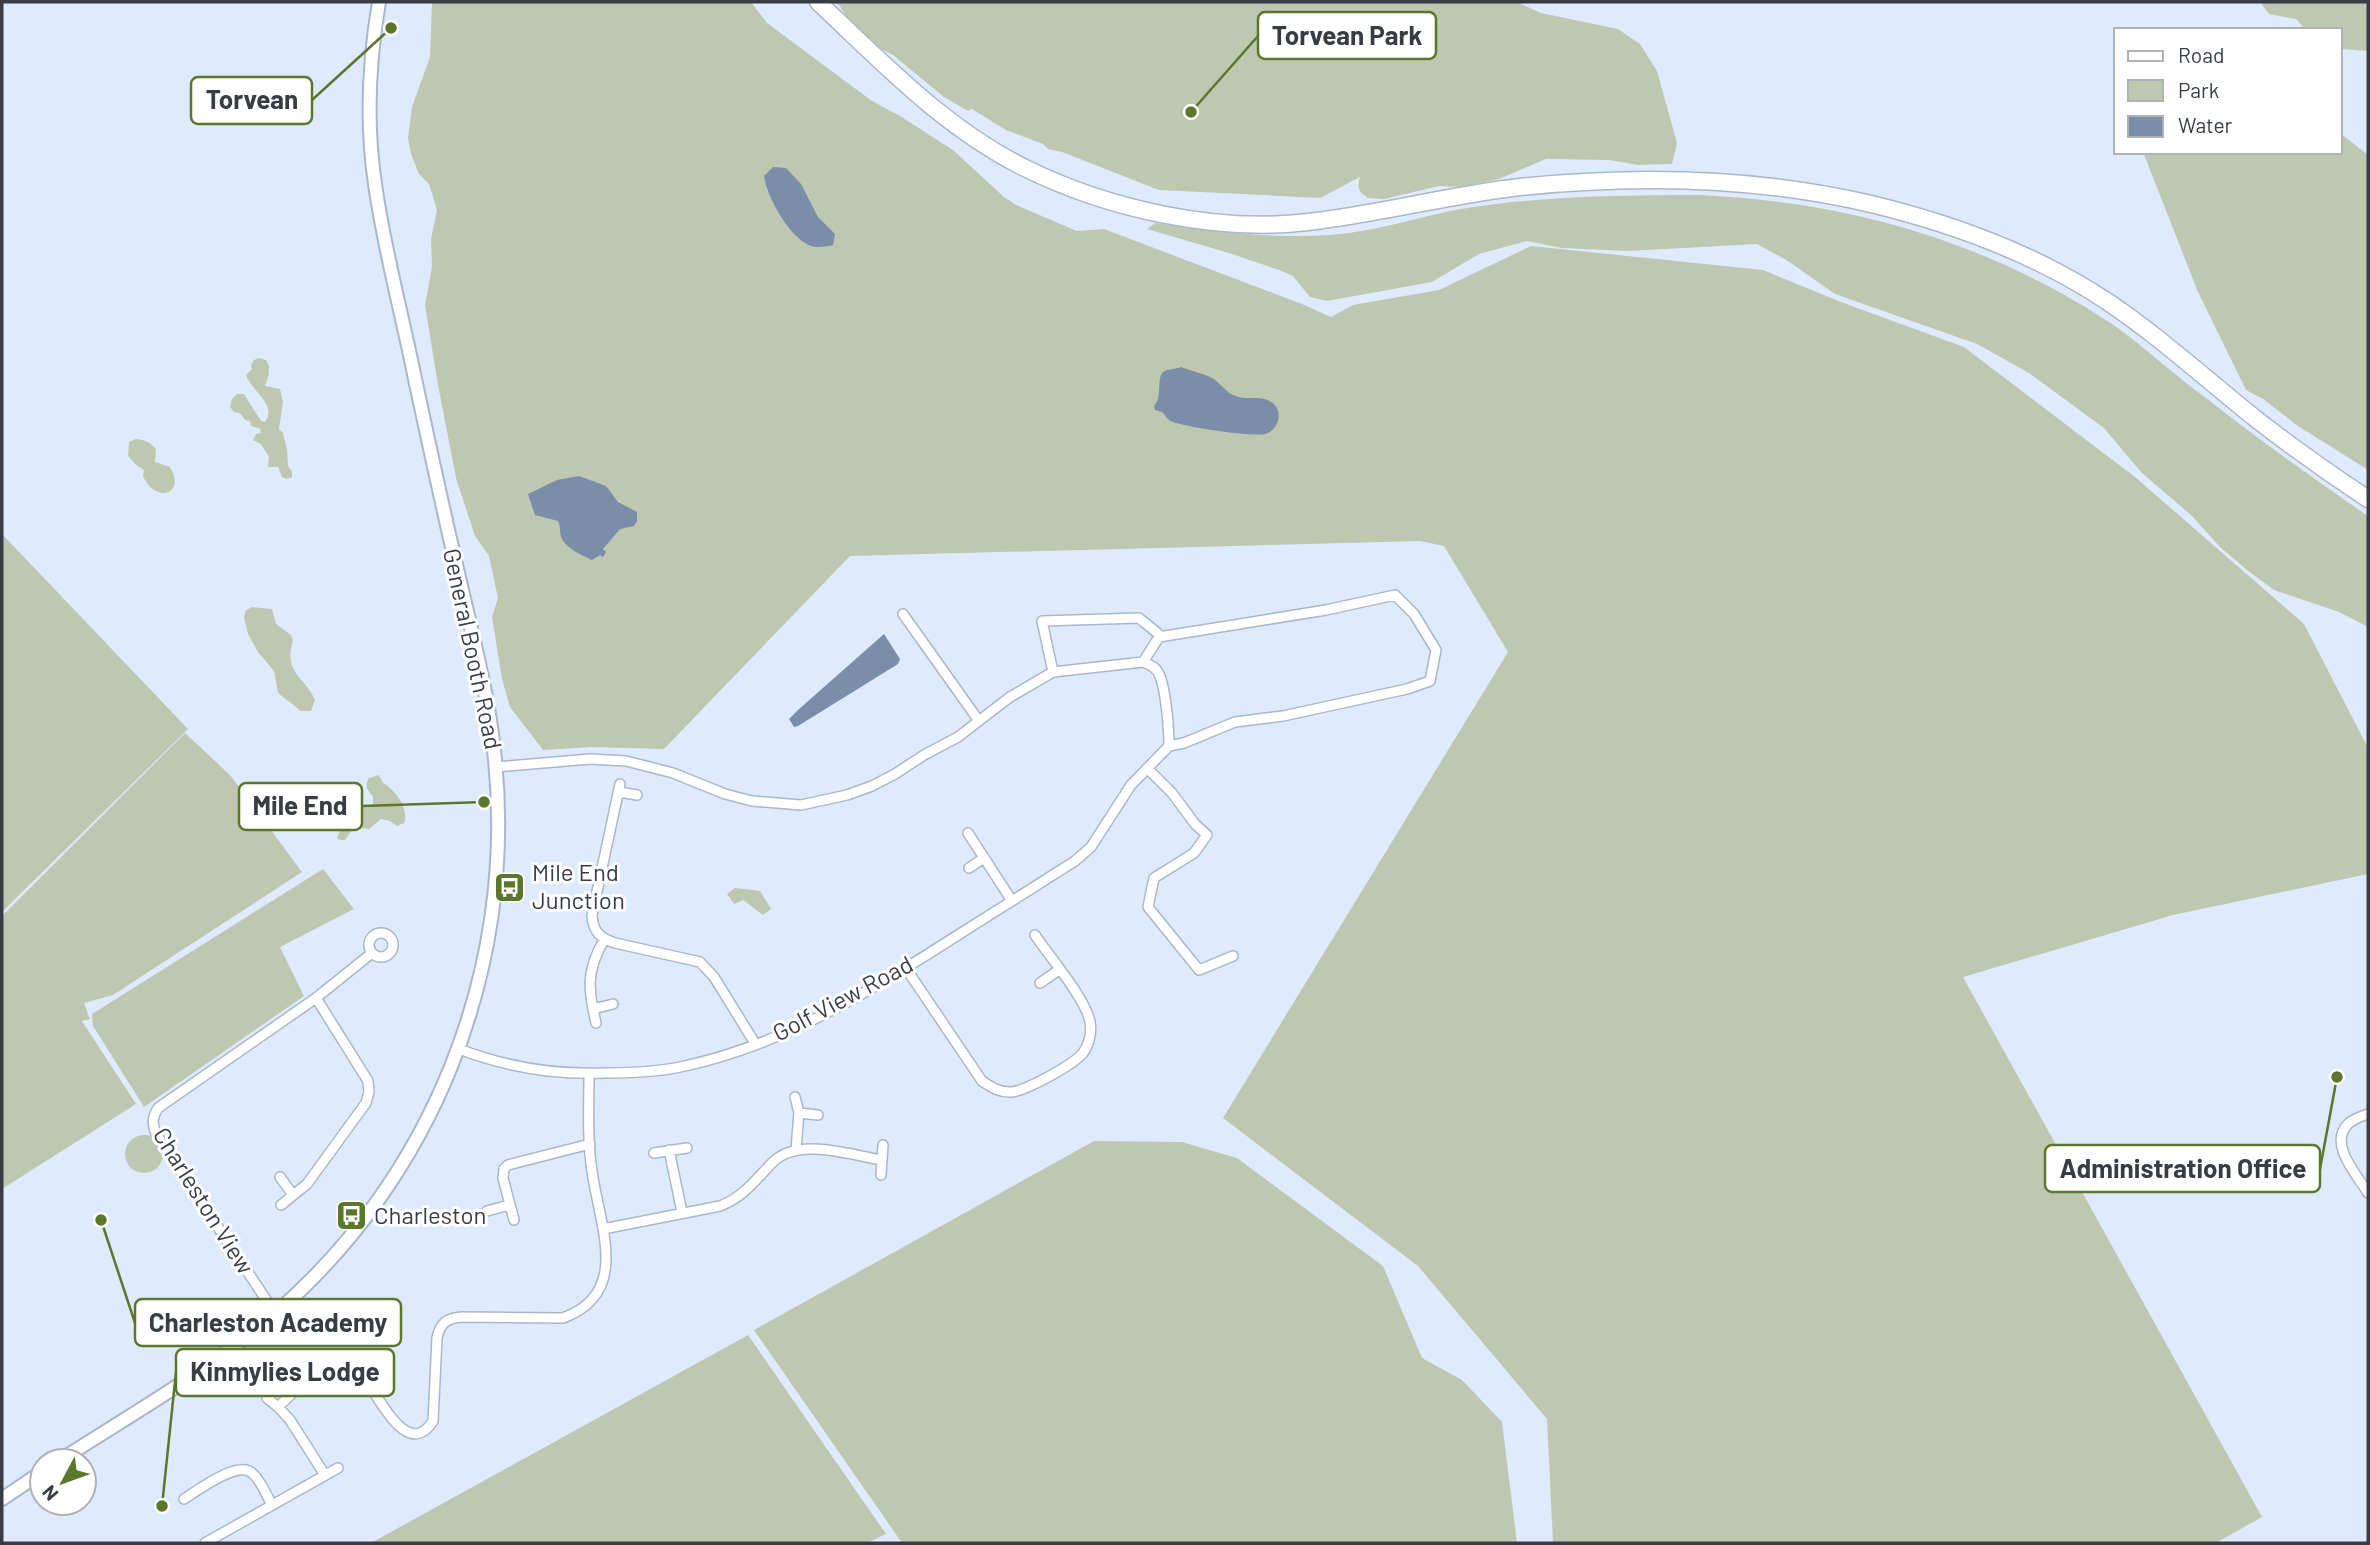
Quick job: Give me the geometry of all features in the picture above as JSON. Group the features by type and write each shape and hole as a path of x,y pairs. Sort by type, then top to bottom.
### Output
{"highway":[{"path":"818,2 922,99 984,145 1025,168 1105,199 1162,216 1229,223 1304,223 1518,188 1612,179 1675,179 1808,192 1867,203 1944,224 2006,247 2105,300 2145,328 2259,421 2368,499"}],"street":[{"name":"General Booth Road","path":"80,1447 215,1359 275,1313 333,1256 391,1182 429,1116 459,1049 482,971 497,885 496,767 488,706 440,497 374,181 370,114 371,47 379,2"},
{"path":"496,767 590,760 626,761 662,769 725,794 752,801 801,805 872,786 958,737 1010,697 1053,672 1143,662 1154,667 1160,676 1169,746 1184,743 1235,722 1283,716 1408,689 1430,681 1436,650 1414,614 1395,595 1326,610 1161,636 1143,662"},
{"path":"903,614 979,722"},
{"path":"1053,672 1042,621 1139,618 1161,636"},
{"name":"Golf View Road","path":"459,1049 530,1069 589,1074 654,1071 678,1067 756,1045 842,1006 1075,861 1091,847 1131,785 1169,746"},
{"path":"1147,768 1207,835 1194,853 1154,878 1147,907 1199,970 1233,956"},
{"path":"637,795 619,788 592,915 597,934 604,940 700,962 715,976 756,1045"},
{"path":"968,833 1012,901"},
{"path":"969,868 984,858"},
{"path":"905,967 982,1081 995,1089 1010,1092 1025,1088 1071,1062 1083,1053 1090,1039 1090,1022 1083,1005 1035,935"},
{"path":"596,1023 589,982 591,966 604,940"},
{"name":"Charleston View","path":"275,1313 156,1134 152,1125 153,1116 158,1108 316,998 372,953"},
{"path":"1040,983 1059,970"},
{"path":"281,1205 307,1184 366,1103 369,1092 368,1081 316,998"},
{"path":"593,1009 612,1004"},
{"path":"360,1372 399,1428 414,1434 422,1432 433,1421 437,1338 444,1321 462,1317 563,1318 588,1305 597,1294 607,1267 592,1171 589,1074"},
{"path":"795,1097 799,1113 796,1149"},
{"path":"799,1113 818,1115"},
{"path":"2368,1114 2349,1122 2342,1133 2340,1143 2368,1193"},
{"path":"514,1220 502,1173 508,1166 590,1144"},
{"path":"881,1175 883,1145"},
{"path":"654,1153 687,1148"},
{"path":"603,1228 720,1206 735,1200 775,1160 796,1149 811,1148 882,1160"},
{"path":"669,1150 682,1212"},
{"path":"280,1177 293,1195"},
{"path":"487,1211 509,1205"},
{"path":"369,1383 387,1370"},
{"path":"278,1407 301,1385"},
{"path":"267,1398 290,1420 325,1475"},
{"path":"184,1499 200,1483 244,1468 256,1477 272,1505"},
{"path":"205,1543 338,1468"},
{"path":"2,1499 28,1481"}],"green space":[{"path":"432,2 751,2 767,23 872,101 953,150 1016,205 1077,231 1104,229 1331,317 1353,305 1439,290 1531,246 1763,270 1964,347 2135,477 2304,624 2368,748 2368,874 2173,915 1963,977 2262,1517 2216,1543 1553,1543 1547,1419 1418,1266 1223,1118 1508,652 1444,546 1420,541 850,556 664,749 593,747 543,750 510,707 502,679 492,617 498,598 489,556 475,536 456,478 425,305 432,267 431,239 437,210 429,184 419,174 408,138 412,107 430,57"},
{"path":"833,2 1517,2 1541,13 1618,29 1640,44 1657,71 1677,143 1672,164 1638,165 1609,160 1546,159 1499,179 1461,187 1439,186 1384,199 1368,198 1361,193 1358,186 1360,177 1320,198 1159,190 1048,149 1043,144 1006,130 972,109 968,111 944,97 893,55 879,48 848,21 840,6"},
{"path":"2260,2 2368,2 2368,51 2342,49 2342,28 2304,28 2296,19 2269,14"},
{"path":"2342,135 2368,155 2368,470 2246,390 2198,292 2144,154 2342,154"},
{"path":"1701,195 1807,206 1909,229 2007,266 2055,290 2113,325 2258,437 2368,516 2368,627 2339,612 2274,590 2247,570 2220,547 2192,516 2141,472 2104,428 2029,373 1977,344 1835,294 1788,261 1757,244 1628,251 1562,248 1527,241 1479,254 1432,282 1327,301 1310,297 1293,276 1279,270 1147,229 1155,223 1264,235 1330,235 1380,228 1461,209 1521,201"},
{"path":"254,360 266,360 269,366 265,386 280,389 283,402 279,429 283,433 288,466 292,472 292,477 288,479 282,477 278,467 268,467 269,457 261,444 253,440 261,429 251,426 250,421 230,407 237,394 244,394 261,421 265,422 268,415 266,403 246,375 252,369"},
{"path":"136,439 147,442 156,449 155,462 170,467 174,477 172,490 161,493 148,485 143,476 144,470 128,456 129,442"},
{"path":"2,534 188,729 2,912"},
{"path":"252,607 272,609 276,624 291,635 293,668 315,700 311,711 301,711 278,693 274,671 258,652 248,634 244,617 246,610"},
{"path":"185,733 230,775 302,872 113,995 84,1003 90,1019 82,1021 136,1104 2,1189 2,916"},
{"path":"379,775 400,800 405,812 404,823 397,826 381,819 369,829 354,827 345,840 340,840 337,838 344,822 373,804 373,796 366,785 369,778"},
{"path":"323,869 354,909 280,947 304,996 144,1107 93,1026 92,1014"},
{"path":"735,888 760,891 771,909 763,915 743,900 734,904 727,894"},
{"path":"144,1135 157,1141 163,1154 157,1167 144,1173 131,1167 125,1154 131,1141"},
{"path":"1094,1141 1182,1142 1237,1158 1383,1266 1422,1358 1462,1380 1502,1422 1517,1543 902,1543 754,1330"},
{"path":"748,1335 886,1534 867,1543 371,1543"}],"water":[{"path":"773,167 786,168 801,184 818,217 835,234 833,245 808,245 791,231 779,213 766,184 764,176"},
{"path":"1181,367 1212,378 1233,395 1259,398 1274,404 1279,417 1276,426 1265,434 1247,434 1201,428 1169,420 1162,412 1155,410 1154,406 1158,398 1160,379 1163,372"},
{"path":"579,476 606,486 618,502 637,512 634,526 620,529 603,549 606,552 603,557 600,555 592,560 567,546 561,537 558,521 535,515 528,494 557,480"},
{"path":"884,634 900,659 898,664 794,727 789,719"}],"place":[{"name":"Torvean","path":"391,28"},
{"name":"Torvean Park","path":"1191,112"},
{"name":"Mile End","path":"484,802"},
{"name":"Mile End Junction","path":"509,887"},
{"name":"Administration Office","path":"2337,1077"},
{"name":"Charleston","path":"351,1216"},
{"name":"Charleston Academy","path":"101,1220"},
{"name":"Kinmylies Lodge","path":"162,1506"}]}
